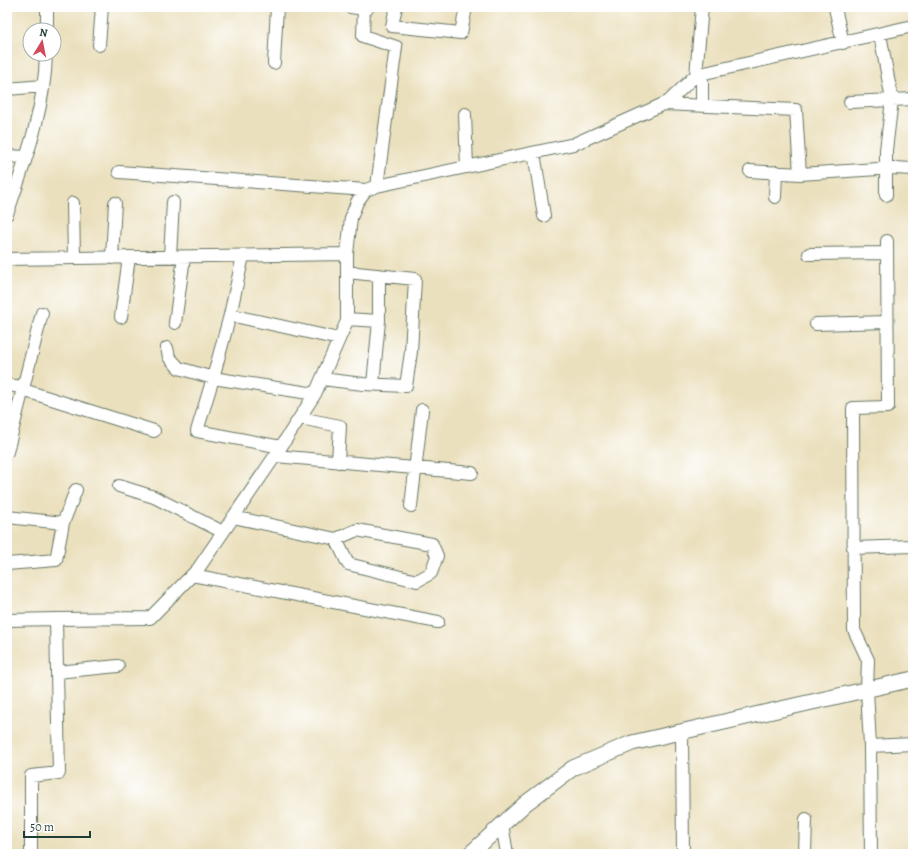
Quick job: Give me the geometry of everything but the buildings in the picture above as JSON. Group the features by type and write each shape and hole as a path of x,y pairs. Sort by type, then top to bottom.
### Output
{"main road":[{"path":"470,854 526,803 573,768 632,742 913,679"}],"street":[{"path":"47,7 47,22"},
{"path":"99,45 102,7"},
{"path":"274,63 277,7"},
{"path":"7,620 150,618 198,569 315,394 348,319 347,272 351,218 358,202 372,188 396,47 363,36 366,8 350,7"},
{"path":"396,7 392,26 461,32 466,7"},
{"path":"702,7 699,74 702,106"},
{"path":"835,8 843,43"},
{"path":"119,172 372,188 574,144 664,104 673,98 684,86 699,74 843,43 913,26"},
{"path":"880,34 892,100 886,150 886,195"},
{"path":"7,214 37,121 46,62"},
{"path":"7,89 43,86"},
{"path":"850,102 913,99"},
{"path":"664,104 796,110 800,174"},
{"path":"465,114 467,167"},
{"path":"534,153 544,216"},
{"path":"7,156 25,157"},
{"path":"750,171 800,174 886,168 913,169"},
{"path":"775,197 776,172"},
{"path":"170,257 173,202"},
{"path":"72,203 74,258"},
{"path":"112,258 115,203"},
{"path":"809,254 887,247 888,407 853,408 854,630 868,660 867,690 870,746 870,854"},
{"path":"7,259 348,254"},
{"path":"243,256 214,378 197,431 278,451 338,462 472,473"},
{"path":"122,317 129,257"},
{"path":"175,323 184,257"},
{"path":"322,380 406,386 411,352 415,279 347,272"},
{"path":"373,384 379,321 379,275"},
{"path":"7,452 42,313"},
{"path":"230,315 340,339"},
{"path":"348,319 379,321"},
{"path":"816,324 887,322"},
{"path":"167,348 169,357 179,368 214,378 315,394"},
{"path":"7,385 154,431"},
{"path":"411,506 422,410"},
{"path":"300,418 340,426 338,462"},
{"path":"119,486 154,497 223,532"},
{"path":"7,564 56,560 63,523 76,490"},
{"path":"7,517 63,523"},
{"path":"233,517 336,539 357,530 432,544 437,556 431,573 417,581 348,564 336,539"},
{"path":"853,548 913,546"},
{"path":"192,575 438,622"},
{"path":"31,854 31,776 59,773 56,619"},
{"path":"57,672 118,666"},
{"path":"682,732 683,854"},
{"path":"870,746 913,744"},
{"path":"805,854 806,819"},
{"path":"502,824 507,854"}]}
